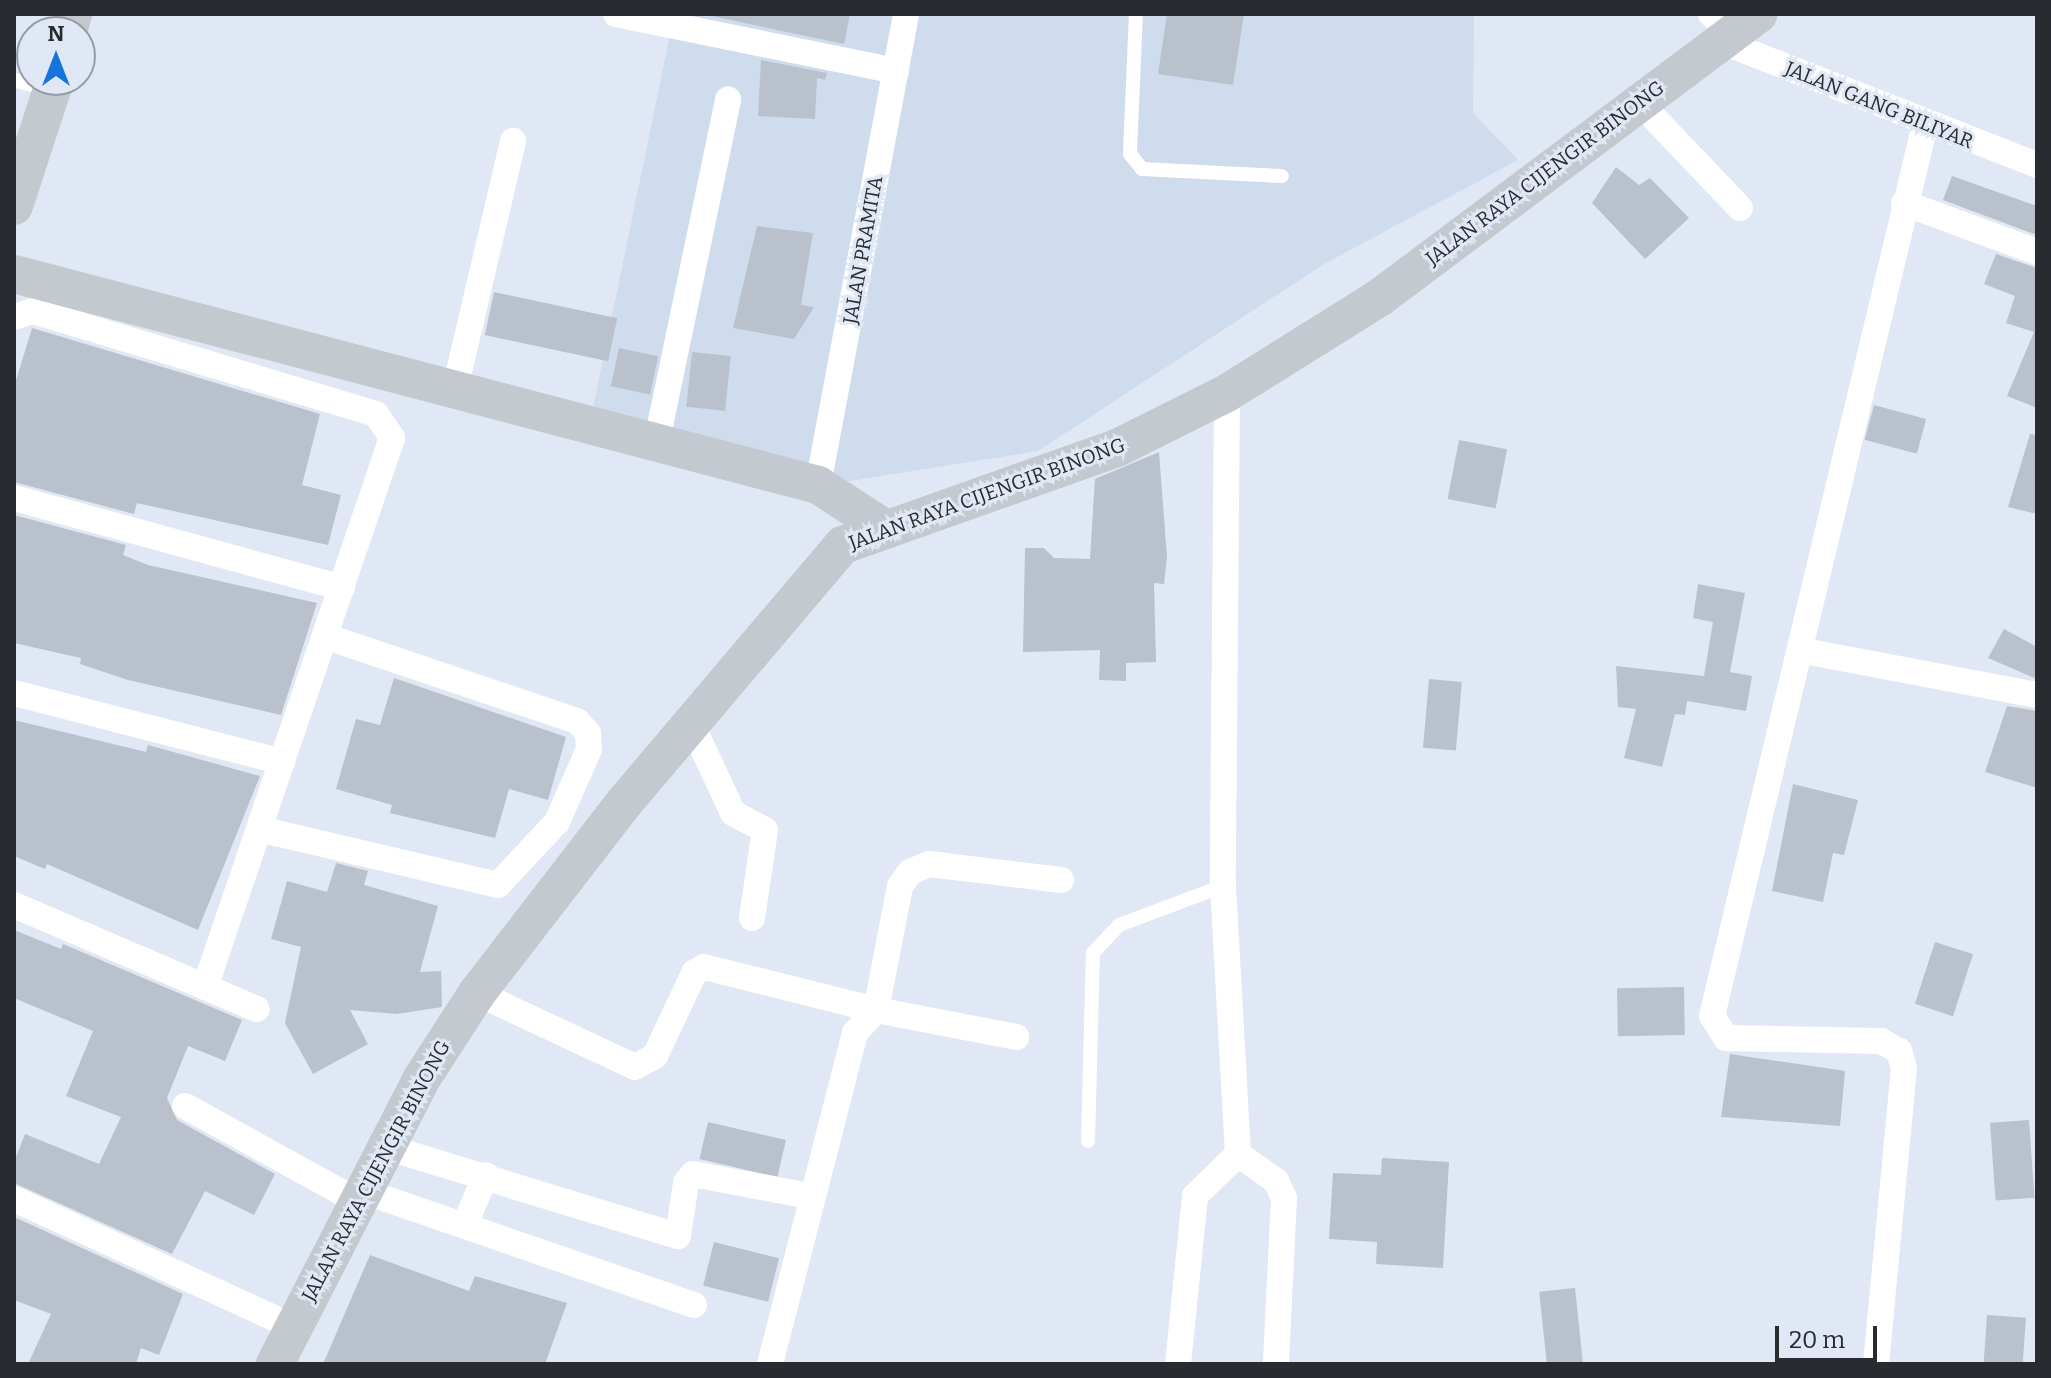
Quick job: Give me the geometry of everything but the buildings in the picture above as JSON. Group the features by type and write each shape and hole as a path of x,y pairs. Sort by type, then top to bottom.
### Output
{"street":[{"path":"616,14 896,71"},
{"name":"JALAN PRAMITA","path":"818,485 906,14"},
{"name":"JALAN RAYA CIJENGIR BINONG","path":"275,1364 386,1147 477,993 692,725 843,545 1117,448 1227,393 1379,298 1640,103 1731,26"},
{"name":"JALAN GANG BILIYAR","path":"1731,26 1925,125 2037,165"},
{"path":"14,206 50,96"},
{"path":"657,440 728,99"},
{"path":"1640,103 1740,208"},
{"path":"1876,1364 1904,1068 1899,1051 1881,1041 1726,1038 1712,1016 1804,651 1904,203 1925,125"},
{"path":"454,393 513,141"},
{"path":"1904,203 2037,252"},
{"path":"14,274 454,393 657,440 818,485 886,529"},
{"path":"14,317 33,311 387,422 392,438 205,987"},
{"path":"1178,1364 1195,1196 1238,1154 1223,886 1227,393"},
{"path":"818,485 843,545"},
{"path":"14,498 342,588"},
{"path":"259,829 498,885 557,822 589,749 577,721 325,636"},
{"path":"1804,651 2037,695"},
{"path":"14,693 282,762"},
{"path":"692,725 733,813 765,830 752,918"},
{"path":"770,1364 809,1196 855,1033 876,1010 900,886 910,872 929,864 1061,880"},
{"path":"14,905 257,1009"},
{"path":"477,993 635,1067 655,1056 694,973 704,967 876,1010 1016,1037"},
{"path":"185,1106 360,1196 465,1224 694,1305"},
{"path":"386,1147 678,1236 686,1183 693,1174 809,1196"},
{"path":"1238,1154 1276,1181 1284,1198 1276,1364"},
{"path":"465,1224 486,1175"},
{"path":"14,1199 293,1327"}],"lane":[{"path":"1136,14 1130,154 1142,169 1282,176"},
{"path":"1088,1141 1093,953 1119,925 1223,886"}],"shaded area":[{"path":"603,14 1474,14 1473,113 1518,160 1324,264 1038,451 843,482 593,408 671,30"}]}
